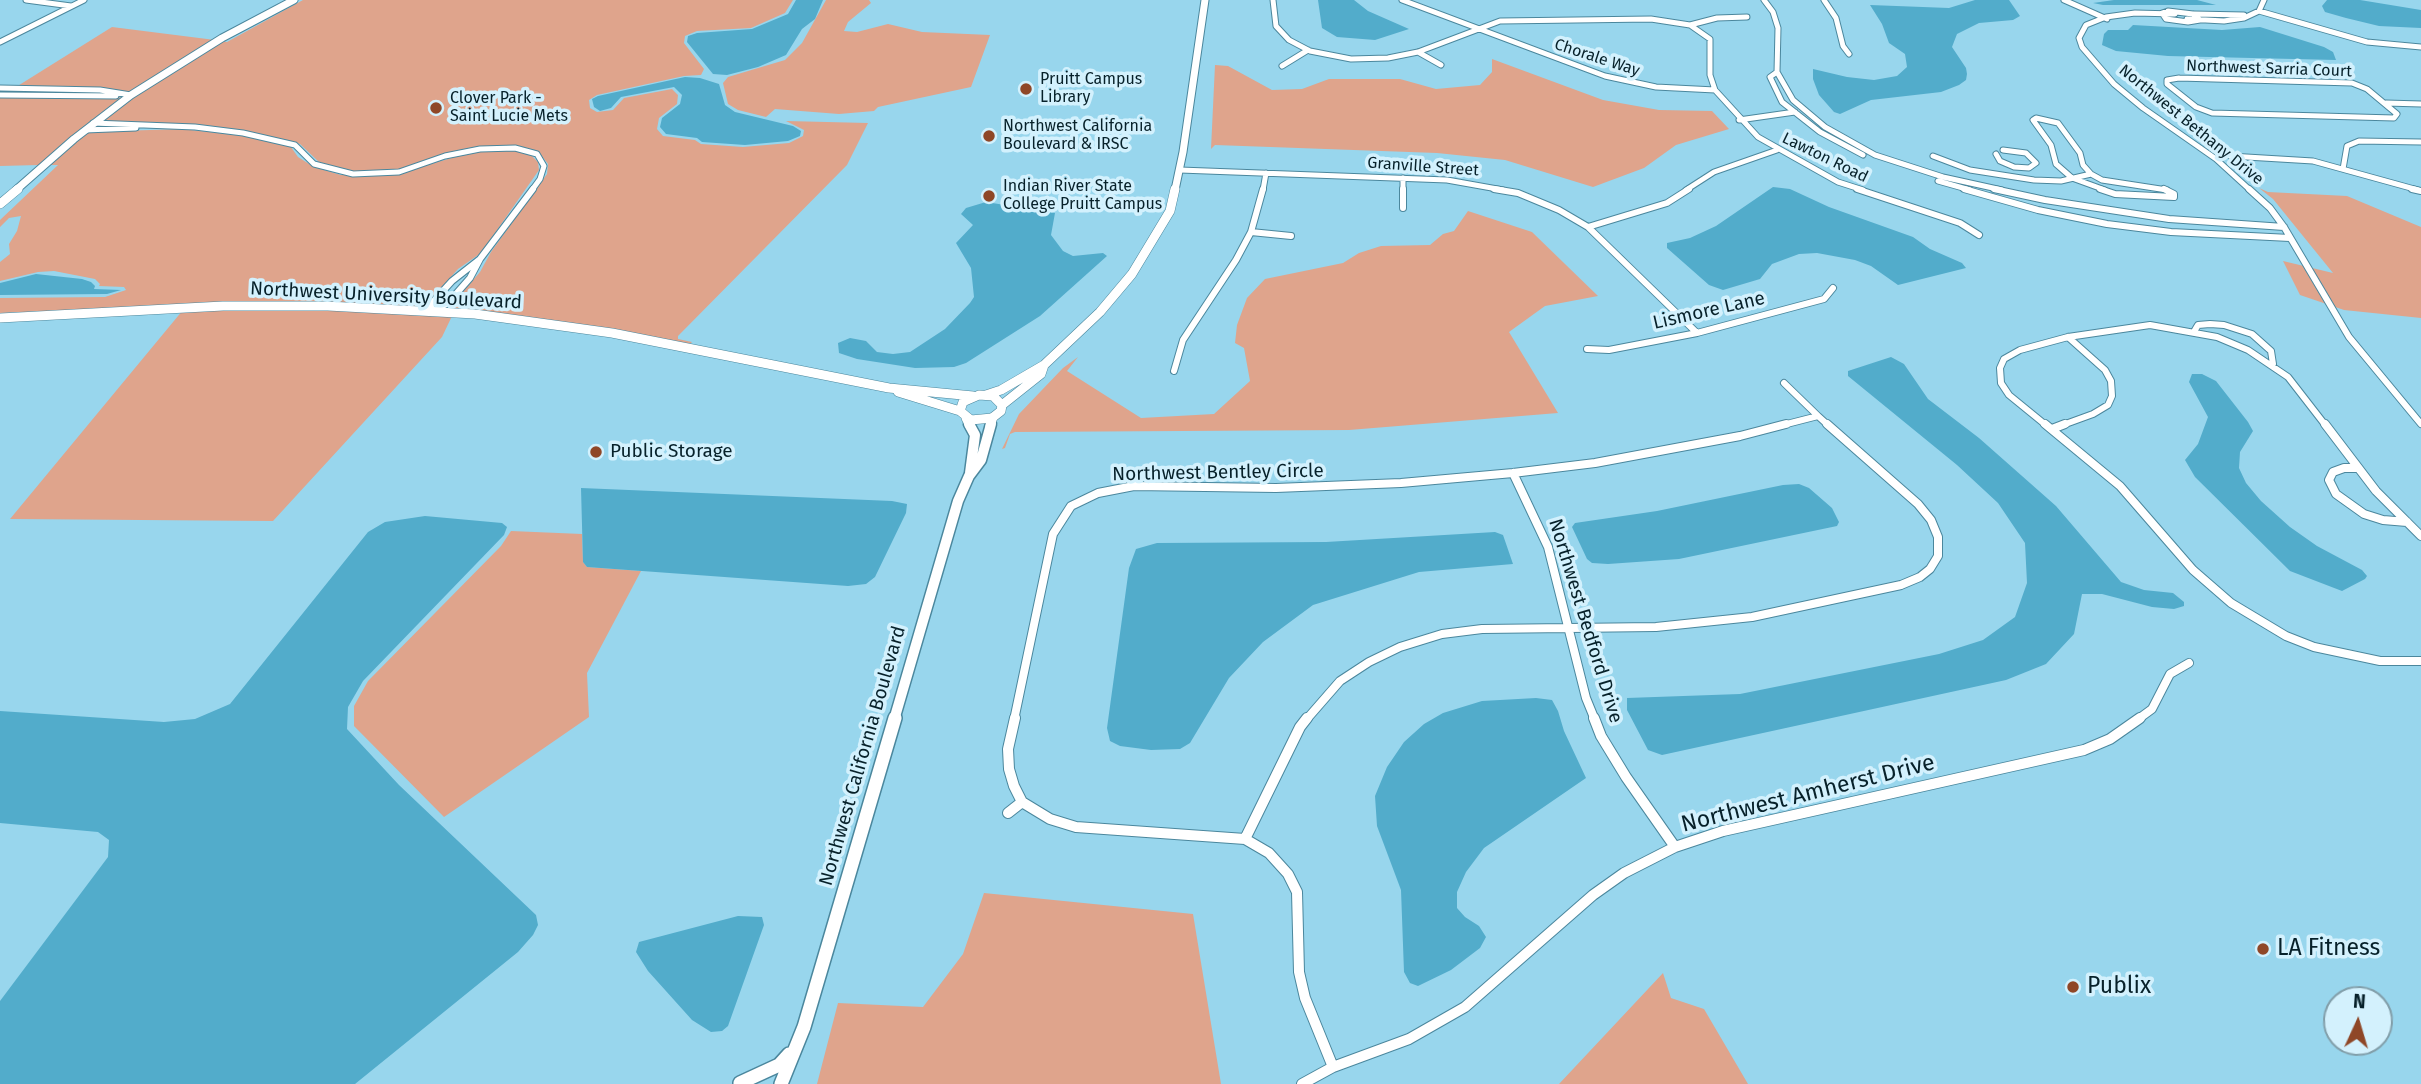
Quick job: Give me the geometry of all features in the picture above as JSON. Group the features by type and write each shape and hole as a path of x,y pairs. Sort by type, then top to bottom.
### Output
{"street":[{"path":"26,0 71,6"},
{"path":"0,42 84,0"},
{"path":"0,204 93,123 131,95 213,44 294,0"},
{"path":"986,395 998,398 1002,405 1001,411 993,417 978,421 963,414 963,402 973,396 1001,390 1044,365 1100,312 1132,274 1170,211 1180,170 1205,0"},
{"path":"1273,0 1276,26 1281,33 1308,50 1351,58 1388,58 1418,52 1476,28 1516,20 1651,19 1690,25 1717,18 1747,17"},
{"name":"Chorale Way","path":"1402,0 1621,81 1656,87 1715,90"},
{"path":"1764,0 1778,27 1777,72 1793,100 1803,111 1848,142 1875,155 1943,177 2109,211 2175,219 2284,226"},
{"path":"1824,0 1836,18 1843,46 1849,54"},
{"path":"2054,0 2103,20 2164,16 2224,21 2259,11 2367,42 2421,47"},
{"path":"2259,11 2264,0"},
{"path":"2164,16 2168,11 2250,15"},
{"path":"2181,17 2193,14"},
{"path":"2193,14 2200,20"},
{"path":"2164,16 2188,22 2200,20"},
{"name":"Northwest Bethany Drive","path":"2103,20 2086,25 2079,38 2082,47 2114,84 2143,108 2216,159 2270,208 2284,226 2349,337 2421,423"},
{"path":"1690,25 1710,39 1710,75 1715,90"},
{"path":"1283,66 1308,50"},
{"path":"1418,52 1441,65"},
{"path":"1777,72 1770,77 1773,88 1793,112 1820,132 1875,161 2010,202 2107,224 2186,233 2290,238"},
{"name":"Northwest Sarria Court","path":"2179,78 2347,83 2367,89 2386,103 2397,114 2394,118 2212,113 2196,107 2169,86 2167,81 2179,78"},
{"path":"0,88 100,90 131,95"},
{"name":"Lawton Road","path":"1715,90 1739,120 1777,150 1838,181 1961,223 1979,235"},
{"path":"0,95 131,95"},
{"path":"2386,103 2421,104"},
{"path":"1739,120 1803,111"},
{"path":"2042,118 2058,122 2091,174 2102,180 2163,188 2174,194 2174,197 2115,194 2071,178 2056,164 2051,145 2033,120 2042,118"},
{"path":"93,123 229,130 292,144 314,164 329,170 354,174 399,172 445,156 480,149 510,147 532,152 543,162 542,176 480,259 473,274 448,303 431,312 431,304 452,281 480,259"},
{"path":"85,130 160,126"},
{"path":"2343,169 2347,146 2359,141 2421,142"},
{"path":"1588,227 1667,203 1714,172 1777,150"},
{"path":"2018,151 2035,160 2034,166 2006,164 1997,158 2000,152 2018,151"},
{"path":"1933,156 1967,169 2048,181 2091,174"},
{"path":"2230,156 2306,159 2421,191"},
{"path":"2006,164 2007,187 2012,193"},
{"path":"2012,193 2021,189 2020,167"},
{"name":"Granville Street","path":"1180,170 1470,182 1518,193 1559,210 1588,227 1698,333"},
{"path":"1174,370 1183,340 1236,260 1251,232 1266,173"},
{"path":"1403,178 1403,208"},
{"path":"2010,202 2012,193"},
{"path":"2175,219 2186,233"},
{"path":"1251,232 1291,236"},
{"name":"Lismore Lane","path":"1587,348 1609,350 1698,333 1824,299 1833,288"},
{"name":"Northwest University Boulevard","path":"0,318 223,306 327,306 501,317 612,332 889,388 973,396"},
{"path":"2195,330 2198,326 2210,324 2224,325 2252,334 2271,351 2274,356 2273,364"},
{"path":"2421,536 2376,491 2297,388 2273,364 2248,350 2195,330 2150,325 2067,337 2020,349 2004,359 2000,368 2001,383 2009,395 2088,458 2139,505 2210,587 2252,618 2286,636 2336,653 2380,661 2421,661"},
{"path":"2052,429 2093,414 2108,405 2112,396 2111,381 2105,370 2067,337"},
{"path":"1002,405 1041,374 1044,365"},
{"path":"1245,839 1300,727 1340,681 1368,662 1400,647 1442,634 1482,629 1656,627 1752,617 1901,585 1920,577 1930,569 1938,556 1938,537 1931,520 1919,504 1784,383"},
{"name":"Northwest University Boulevard","path":"889,388 963,414"},
{"name":"Northwest California Boulevard","path":"963,414 975,435 969,475"},
{"name":"Northwest Bentley Circle","path":"1022,802 1009,769 1008,749 1053,534 1060,519 1082,499 1116,488 1134,486 1276,488 1401,483 1513,473 1595,463 1687,446 1818,416"},
{"name":"Northwest California Boulevard","path":"781,1084 804,1027 958,501 969,475 984,453 993,417"},
{"path":"2358,468 2344,468 2333,472 2329,480 2336,494 2364,513 2383,520 2407,522"},
{"name":"Northwest Bedford Drive","path":"1513,473 1548,547 1586,698 1601,736 1626,777 1675,846"},
{"path":"1073,490 1082,499"},
{"name":"Northwest Amherst Drive","path":"1302,1084 1333,1067 1409,1039 1465,1007 1593,895 1624,873 1675,846 1723,831 2084,750 2110,739 2152,709 2170,674 2189,663"},
{"path":"1007,813 1022,802 1050,819 1076,827 1245,839 1269,853 1287,874 1297,892 1298,972 1305,998 1333,1067"},
{"name":"Northwest California Boulevard","path":"739,1084 779,1065 795,1047"}],"shaded area":[{"path":"303,0 793,0 785,13 751,28 697,31 685,36 684,43 704,69 701,75 684,76 597,95 589,100 590,108 597,112 613,110 624,98 672,89 678,95 677,104 659,118 657,129 663,136 695,140 701,144 743,147 789,143 803,136 804,130 786,121 868,123 847,165 678,336 678,339 692,342 690,344 557,321 453,310 451,307 454,302 480,272 491,252 547,174 548,164 538,151 514,145 481,147 441,155 399,170 355,172 320,163 300,144 247,131 205,125 99,121 135,94 221,41 227,42"},
{"path":"826,0 869,0 871,3 848,22 844,31 857,32 888,24 922,32 990,35 971,87 878,107 874,111 839,114 775,109 766,117 738,110 728,104 723,83 728,77 785,60 802,43"},
{"path":"112,27 215,40 130,93 16,87"},
{"path":"1492,59 1603,100 1659,110 1712,111 1729,129 1676,145 1644,168 1593,187 1505,160 1437,153 1215,145 1211,149 1215,65 1228,66 1272,90 1302,89 1329,79 1400,79 1436,89 1480,85 1492,72"},
{"path":"0,97 124,97 39,165 0,166"},
{"path":"182,129 245,136 291,147 298,157 314,167 341,175 397,174 475,151 514,150 532,156 538,162 539,170 481,253 458,269 429,301 420,306 93,309 0,313 0,298 105,297 126,290 124,287 99,286 95,279 54,271 0,281 0,262 10,254 9,244 17,231 21,216 9,218 0,227 0,220 58,165 46,165 86,132"},
{"path":"2259,188 2268,192 2347,196 2421,227 2421,318 2344,310 2300,295 2283,261 2333,273 2273,199"},
{"path":"1468,211 1532,232 1598,296 1545,306 1509,332 1558,413 1349,430 1015,432 1010,434 1005,448 1002,449 1019,414 1063,368 1078,357 1067,371 1141,418 1214,414 1250,381 1244,348 1235,343 1237,325 1247,298 1265,279 1343,263 1359,253 1381,246 1430,245 1443,234 1454,231"},
{"path":"326,309 452,316 442,337 273,521 10,519 183,310"},
{"path":"511,531 582,534 583,562 587,567 641,571 587,673 589,717 444,817 354,726 354,706 368,681 501,546"},
{"path":"984,893 1193,914 1221,1084 817,1084 838,1003 923,1007 963,954"},
{"path":"1663,973 1671,998 1704,1009 1748,1084 1559,1084"}],"water":[{"path":"796,0 823,0 815,19 802,29 786,55 758,67 727,75 713,74 687,42 688,36 697,33 752,29 788,14"},
{"path":"1318,0 1354,0 1368,11 1409,29 1375,40 1337,37 1322,28"},
{"path":"1975,0 2009,0 2020,16 2013,20 1979,23 1957,34 1952,47 1967,74 1966,80 1959,85 1941,92 1871,100 1840,114 1834,112 1819,95 1813,79 1813,69 1874,80 1897,76 1907,67 1905,54 1889,43 1882,24 1870,5 1949,8"},
{"path":"2114,0 2197,0 2216,5 2093,3"},
{"path":"2327,0 2360,0 2421,10 2421,28 2379,26 2325,12 2322,6"},
{"path":"2133,25 2222,30 2260,27 2324,47 2333,52 2336,60 2168,56 2116,51 2102,45 2104,34 2108,30 2128,30"},
{"path":"685,77 719,84 725,105 735,112 793,126 801,131 800,136 788,141 745,145 702,142 697,138 666,134 660,127 662,118 680,104 682,95 674,87 621,97 611,108 600,111 594,107 592,99 598,96"},
{"path":"1773,187 1790,189 1829,207 1913,237 1930,249 1962,263 1966,268 1898,285 1871,266 1855,260 1817,253 1799,254 1772,264 1760,279 1723,290 1709,285 1667,248 1667,243 1690,238 1716,226"},
{"path":"986,202 1055,213 1051,235 1063,251 1073,256 1103,253 1107,256 1040,316 966,363 954,367 915,368 857,359 839,353 838,343 850,338 866,341 877,352 910,352 945,329 974,297 971,268 956,243 973,225 961,214 966,208"},
{"path":"36,274 82,279 91,282 95,286 94,289 121,290 107,294 0,295 0,283"},
{"path":"1891,357 1904,364 1928,399 1979,438 2056,506 2121,582 2144,590 2173,593 2184,602 2184,606 2174,609 2152,607 2102,594 2082,594 2074,634 2046,664 2006,680 1662,755 1648,750 1627,710 1627,698 1740,694 1939,654 1983,640 2015,617 2027,583 2025,543 1998,503 1957,465 1848,376 1848,371"},
{"path":"2192,374 2202,374 2216,381 2253,431 2240,452 2239,468 2246,483 2261,501 2290,527 2317,546 2362,570 2367,576 2365,579 2342,591 2290,571 2195,477 2185,460 2198,444 2208,417 2189,382"},
{"path":"1799,484 1809,488 1832,508 1839,522 1837,526 1679,559 1608,564 1592,563 1587,559 1572,527 1575,523 1657,511"},
{"path":"581,488 892,501 907,504 906,513 875,577 866,584 848,586 587,567 583,562"},
{"path":"425,516 502,523 507,527 504,535 363,681 348,707 347,729 399,785 536,915 538,925 533,935 518,952 355,1084 0,1084 0,1001 108,857 109,840 98,832 0,823 0,711 164,722 195,719 230,704 368,532 385,522"},
{"path":"1495,532 1503,535 1513,564 1419,572 1313,605 1263,642 1229,678 1190,743 1180,749 1151,750 1120,746 1110,741 1107,728 1129,568 1136,549 1157,543 1326,542"},
{"path":"1536,698 1552,700 1586,778 1484,848 1466,872 1457,892 1457,908 1479,926 1486,937 1480,948 1451,970 1418,986 1410,983 1404,972 1401,890 1377,826 1375,796 1387,767 1404,742 1424,724 1443,713 1482,701"},
{"path":"738,916 762,917 764,925 728,1026 722,1031 711,1032 692,1020 648,971 636,952 639,942"}],"place":[{"name":"Pruitt Campus Library","path":"1026,89"},
{"name":"Clover Park - Saint Lucie Mets","path":"436,108"},
{"name":"Northwest California Boulevard & IRSC","path":"989,136"},
{"name":"Indian River State College Pruitt Campus","path":"989,196"},
{"name":"Public Storage","path":"596,452"},
{"name":"LA Fitness","path":"2263,949"},
{"name":"Publix","path":"2073,987"}]}
